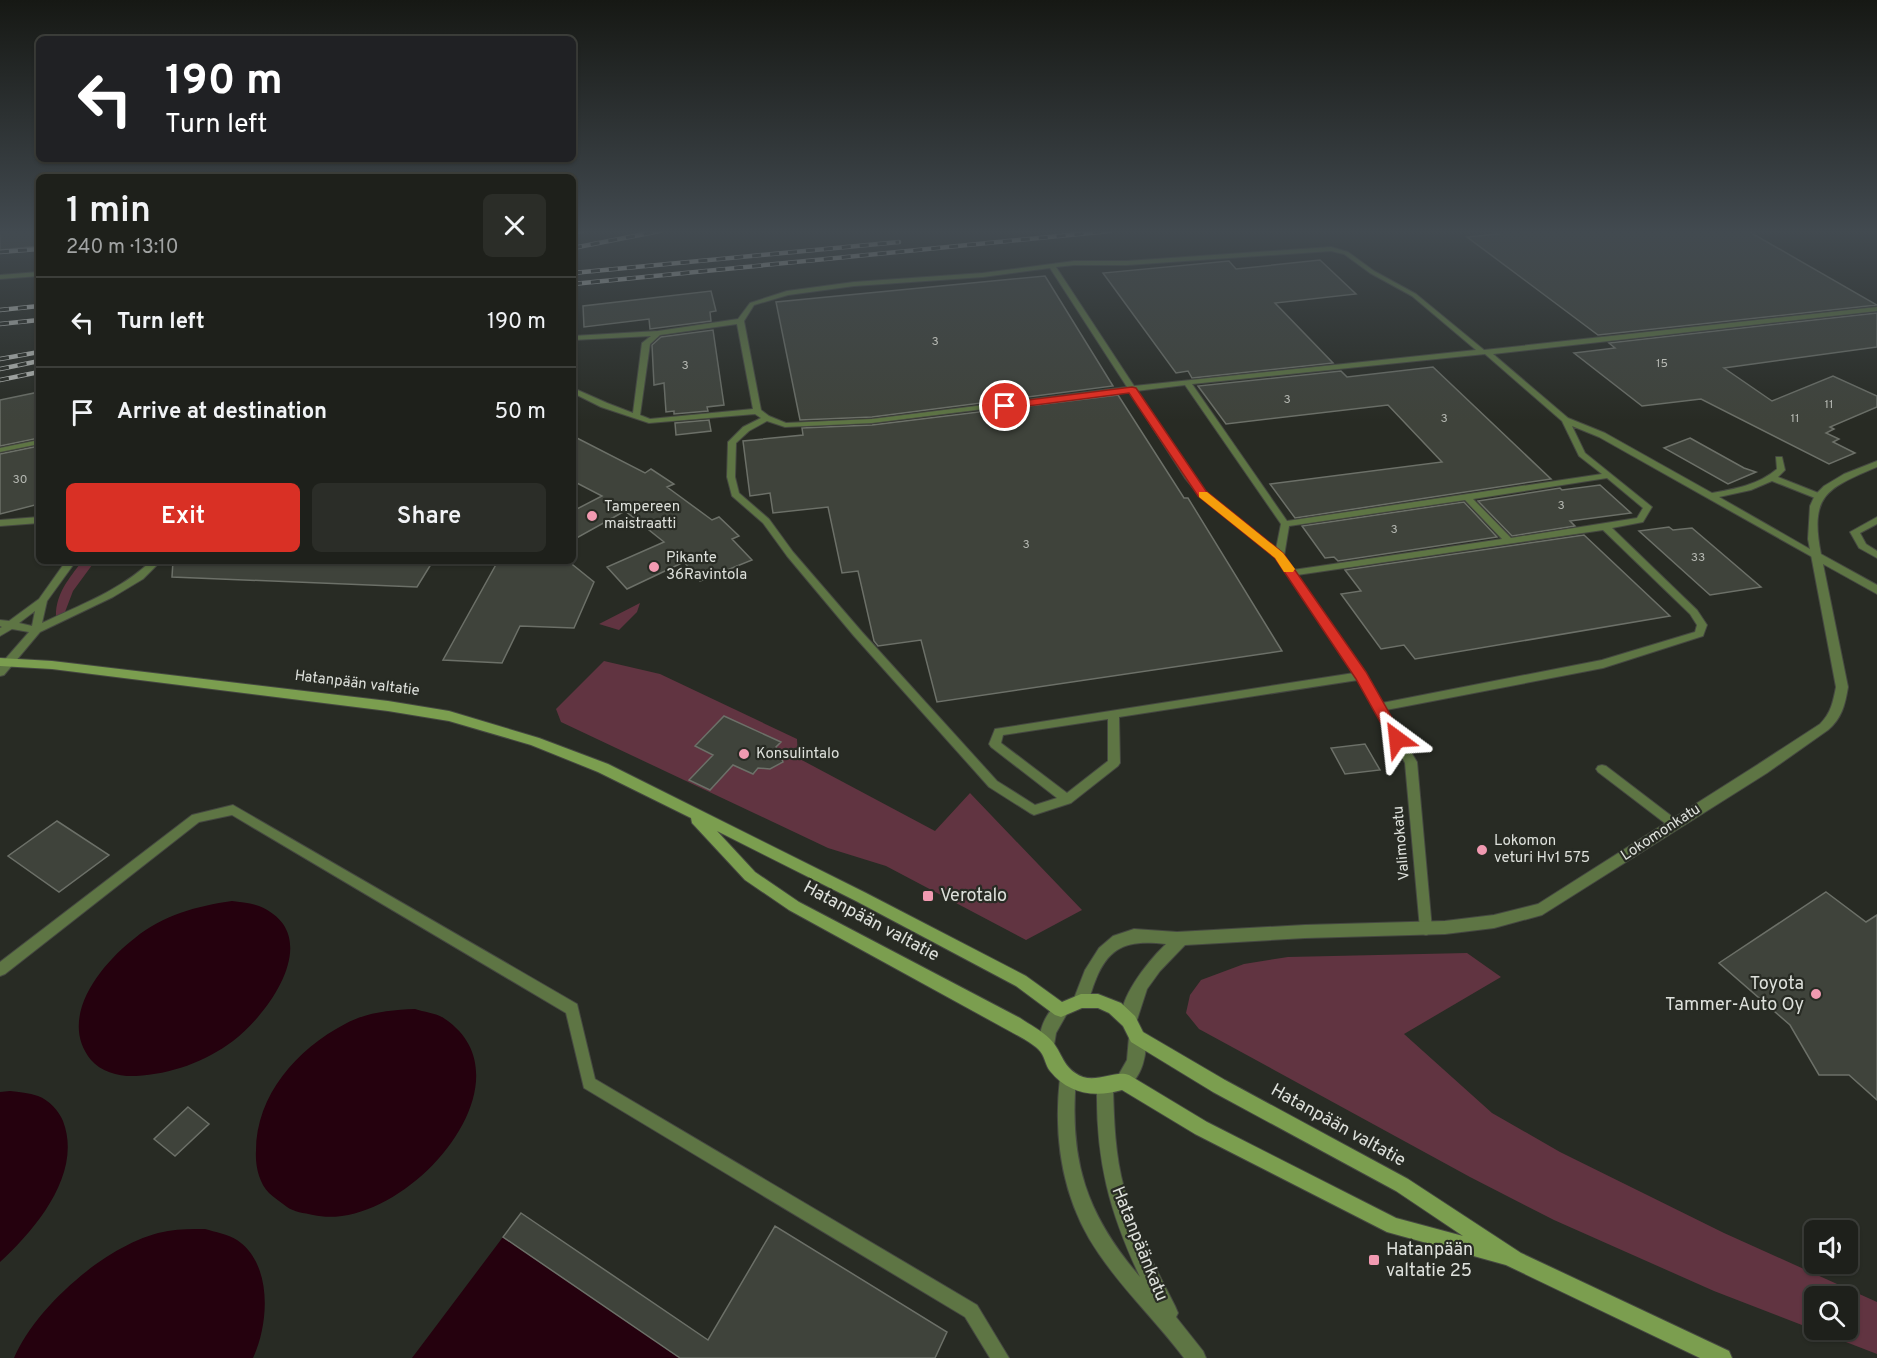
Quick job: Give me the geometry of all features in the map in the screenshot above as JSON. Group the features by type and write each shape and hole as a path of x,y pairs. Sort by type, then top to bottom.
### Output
{"main road":[{"name":"Hatanpään valtatie","path":"3,666 178,680 449,716 535,741 603,768 1021,981 1061,1010"},
{"name":"Hatanpään valtatie","path":"691,813 750,876 794,906 1014,1023 1047,1046 1054,1064 1068,1078"},
{"path":"1061,1010 1081,1001 1098,1001 1115,1008 1129,1021 1137,1037"},
{"name":"Hatanpään valtatie","path":"1137,1037 1219,1086 1402,1185 1514,1260 1722,1358"},
{"path":"1068,1078 1086,1087 1105,1088 1123,1081"},
{"name":"Hatanpään valtatie","path":"1123,1081 1201,1128 1393,1226 1514,1260"}],"street":[{"path":"1818,496 1826,487 1877,464"},
{"name":"Lokomonkatu","path":"1081,1001 1093,967 1104,952 1120,939 1143,936 1182,939 1274,932 1426,929 1494,924 1542,909 1762,770 1833,719 1839,705 1842,687 1816,556 1812,520 1818,496"},
{"path":"1816,556 1877,590"},
{"path":"1129,1021 1138,986 1147,972 1182,939"},
{"path":"1047,1046 1048,1031 1061,1010"},
{"path":"1123,1081 1134,1069 1138,1053 1137,1037"},
{"name":"Hatanpäänkatu","path":"1068,1078 1065,1129 1075,1186 1097,1233 1175,1328 1196,1358"},
{"name":"Hatanpäänkatu","path":"1105,1088 1105,1131 1111,1173 1139,1253 1175,1328"}],"lane":[{"path":"757,411 740,321 752,304 783,294"},
{"name":"Valimokatu","path":"1071,294 1202,493 1279,556 1361,676 1411,762 1426,929"},
{"path":"1413,294 1565,420 1602,435 1816,556"},
{"path":"576,391 648,421 668,421 729,411 757,411 766,418 785,425 872,421 1187,382 1877,309"},
{"path":"576,338 658,333 740,321"},
{"path":"636,417 646,343 658,333"},
{"path":"1187,382 1285,524 1279,556"},
{"path":"766,418 746,429 732,442 731,477 735,494 766,521 790,554 850,625 993,784 1034,810 1067,800 1114,763 1113,714"},
{"path":"1291,573 1640,520 1648,507 1607,476 1582,453 1565,420"},
{"path":"0,450 36,443"},
{"path":"1709,496 1741,490 1773,478 1781,470 1779,459"},
{"path":"1285,524 1607,476"},
{"path":"1773,478 1818,496"},
{"path":"1467,497 1509,541"},
{"path":"0,523 36,520"},
{"path":"1877,520 1855,532 1862,546 1877,555"},
{"path":"1379,707 1603,664 1699,634 1702,625 1694,612 1605,527"},
{"path":"36,630 42,601 65,564"},
{"path":"3,666 36,630 110,595 140,577 153,564"},
{"path":"0,633 4,623 42,601"},
{"path":"4,623 36,630"},
{"path":"1067,800 995,744 999,732 1361,676"},
{"path":"1602,769 1674,824"},
{"path":"0,970 196,818 233,810 572,1009 589,1083 971,1311 1000,1358"}],"shaded area":[{"path":"80,564 93,564 73,591 65,612 56,618 60,594"},
{"path":"640,603 637,612 619,630 599,624"},
{"path":"604,661 660,674 797,739 798,758 935,831 970,793 1082,910 1026,940 886,866 828,848 561,722 556,709"},
{"path":"232,901 259,906 279,919 288,935 290,954 285,974 262,1012 233,1041 199,1061 175,1070 130,1076 112,1073 95,1064 82,1044 79,1027 81,1010 97,977 109,962 135,938 157,923 193,909"},
{"path":"1467,953 1501,977 1404,1034 1492,1113 1560,1152 1724,1233 1804,1269 1804,1274 1815,1274 1842,1286 1804,1286 1804,1326 1714,1291 1554,1220 1470,1177 1199,1029 1186,1013 1190,995 1201,980 1244,964 1288,957"},
{"path":"415,1009 445,1019 470,1046 476,1079 468,1114 447,1148 418,1178 384,1202 348,1215 313,1215 287,1207 266,1189 258,1174 256,1162 258,1130 263,1111 282,1076 311,1047 327,1034 345,1024 370,1014"},
{"path":"10,1091 38,1096 56,1110 63,1121 68,1141 67,1160 61,1180 41,1217 0,1262 0,1092"},
{"path":"205,1229 237,1240 249,1251 257,1264 262,1279 264,1312 262,1329 253,1358 14,1358 39,1317 57,1297 100,1261 146,1237 173,1230"},
{"path":"503,1237 680,1358 412,1358"},
{"path":"1858,1293 1877,1302 1877,1354 1841,1340 1858,1340"}],"building":[{"path":"682,294 712,294 716,311 710,312 711,321 650,329 649,319 584,327 583,306"},
{"path":"855,294 1056,294 1113,386 872,417 800,420 776,302"},
{"path":"1119,294 1353,294 1275,303 1333,363 1192,378 1188,371 1176,373"},
{"path":"1544,294 1858,294 1877,305 1598,335"},
{"path":"1877,313 1877,347 1724,368 1772,401 1833,376 1877,396 1877,407 1830,427 1834,429 1826,433 1839,439 1833,442 1855,453 1829,464 1701,399 1642,406 1574,353 1615,348 1609,343"},
{"path":"713,330 724,405 707,407 708,411 674,414 674,411 666,412 664,383 654,385 652,345 661,337"},
{"path":"1433,367 1551,479 1295,518 1270,484 1442,462 1388,405 1226,424 1198,386 1341,371 1347,377"},
{"path":"36,393 36,439 0,446 0,400"},
{"path":"1118,395 1184,498 1188,498 1282,651 937,702 921,640 878,646 874,641 858,571 842,573 828,507 773,513 770,493 750,496 743,441 803,435 802,428 872,425"},
{"path":"709,420 711,431 676,435 675,423"},
{"path":"576,438 645,473 651,469 674,484 667,487 712,520 719,517 739,536 732,539 752,560 700,581 684,562 627,589 607,567 664,542 625,511 576,538 576,509 602,496 576,483"},
{"path":"1690,438 1744,468 1756,472 1728,484 1664,448"},
{"path":"36,447 36,505 0,514 0,454"},
{"path":"1600,485 1631,513 1570,521 1575,526 1512,536 1478,501 1560,488 1562,490"},
{"path":"1464,502 1497,537 1338,561 1334,557 1325,558 1302,526"},
{"path":"1669,527 1673,530 1692,528 1761,587 1710,595 1639,531"},
{"path":"1584,535 1670,616 1415,659 1404,645 1381,649 1341,594 1361,591 1345,570"},
{"path":"173,564 431,564 417,587 172,577"},
{"path":"496,564 572,564 594,582 574,628 520,626 502,663 443,660"},
{"name":"Konsulintalo","path":"724,716 781,742 776,747 783,762 770,769 758,768 753,774 733,765 710,790 689,780 713,755 695,746"},
{"path":"1365,744 1380,770 1345,774 1331,748"},
{"path":"57,821 109,855 59,892 8,856"},
{"name":"Toyota Tammer-Auto Oy","path":"1826,892 1866,922 1877,915 1877,1100 1849,1075 1819,1075 1790,1025 1719,963"},
{"path":"188,1107 209,1124 175,1156 154,1139"},
{"path":"521,1213 708,1340 775,1226 947,1332 935,1358 680,1358 503,1237"}],"railway":[{"path":"0,310 36,306"},
{"path":"0,324 36,320"},
{"path":"0,359 36,353"},
{"path":"0,369 36,362"},
{"path":"0,380 36,373"}],"slow traffic":[{"path":"1203,495 1254,534 1279,556 1288,569"}],"place":[{"name":"Tampereen maistraatti","path":"592,516"},
{"name":"Pikante 36Ravintola","path":"654,567"},
{"name":"Konsulintalo","path":"744,754"},
{"name":"Lokomon veturi Hv1 575","path":"1482,850"},
{"name":"Verotalo","path":"928,896"},
{"name":"Toyota Tammer-Auto Oy","path":"1816,994"},
{"name":"Hatanpään valtatie 25","path":"1374,1260"}],"route":[{"path":"1005,406 1132,390 1189,478 1202,493 1279,556 1361,676 1397,739"}]}
